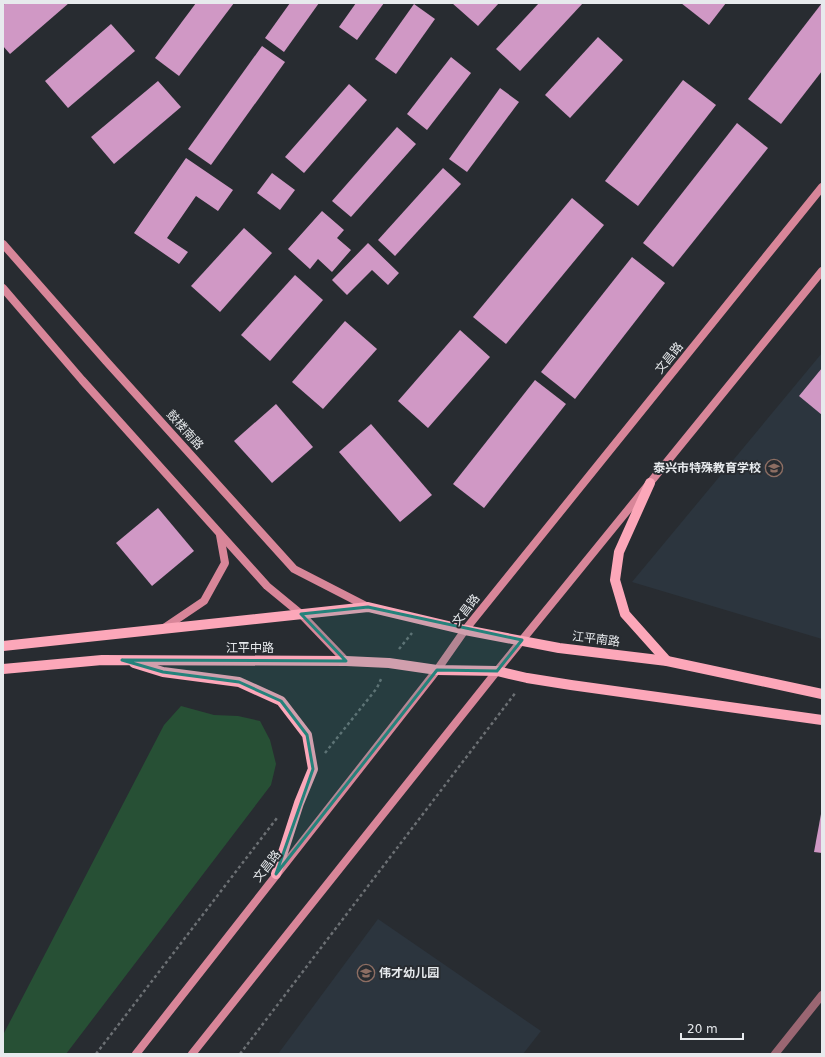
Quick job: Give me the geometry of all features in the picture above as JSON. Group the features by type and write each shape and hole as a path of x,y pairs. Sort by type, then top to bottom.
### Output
{"main road":[{"name":"文昌路","path":"136,1054 437,670 465,630 822,187"},
{"name":"鼓楼南路","path":"3,244 106,361 294,569 368,607"},
{"path":"192,1054 496,671 822,271"},
{"path":"3,288 82,380 267,586 301,614 346,661"},
{"path":"650,483 618,552 615,580 625,614 667,661"},
{"path":"164,629 204,601 225,563 220,534"},
{"name":"江平南路","path":"368,607 465,630 559,648 667,661 822,694"},
{"path":"3,646 368,607"},
{"name":"江平中路","path":"3,669 102,660 122,660 346,661 389,663 437,670 496,671"},
{"path":"122,660 163,672 239,682 281,701 307,735 313,769 299,803 276,874"},
{"path":"496,671 571,685 822,720"}],"lane":[{"path":"775,1054 822,995"}],"path":[{"path":"313,769 377,688 389,663 422,620"},
{"path":"240,1054 527,678"},
{"path":"96,1054 281,813"}],"highlighted area":[{"path":"368,607 522,640 497,671 437,670 276,874 313,769 307,735 281,701 239,682 163,672 122,660 346,661 301,614"}],"shaded area":[{"name":"泰兴市特殊教育学校","path":"822,353 822,639 632,582"},
{"path":"378,919 541,1031 523,1054 278,1054"}],"green space":[{"path":"181,706 214,715 238,716 260,721 270,740 276,764 271,785 66,1054 3,1054 3,1035 164,725"}],"building":[{"path":"6,3 69,3 10,54 3,46 3,5"},
{"path":"196,3 234,3 179,76 155,58"},
{"path":"290,3 319,3 284,52 265,38"},
{"path":"356,3 384,3 357,40 339,27"},
{"path":"452,3 499,3 478,26"},
{"path":"539,3 583,3 520,71 496,49"},
{"path":"681,3 726,3 709,25"},
{"path":"822,3 822,71 781,124 748,99"},
{"path":"414,4 435,19 396,74 375,59"},
{"path":"111,24 135,51 68,108 45,81"},
{"path":"598,37 623,60 570,118 545,95"},
{"path":"262,46 285,62 211,165 188,149"},
{"path":"451,57 471,73 427,130 407,114"},
{"path":"683,80 716,105 638,206 605,181"},
{"path":"158,81 181,107 114,164 91,137"},
{"path":"349,84 367,100 304,173 285,157"},
{"path":"500,88 519,102 467,172 449,159"},
{"path":"737,123 768,148 673,267 643,243"},
{"path":"397,127 416,144 351,217 332,201"},
{"path":"186,158 233,190 218,211 196,196 167,238 188,252 179,264 134,233"},
{"path":"443,168 461,184 395,256 378,240"},
{"path":"272,173 295,190 280,210 257,193"},
{"path":"572,198 604,225 506,344 473,317"},
{"path":"322,211 344,230 337,238 351,250 332,272 318,259 310,269 288,249"},
{"path":"244,228 272,253 220,312 191,286"},
{"path":"368,243 399,273 388,285 372,270 347,295 332,280"},
{"path":"632,257 665,283 575,399 541,372"},
{"path":"295,275 323,300 270,361 241,335"},
{"path":"345,321 377,349 323,409 292,382"},
{"path":"460,330 490,357 428,428 398,401"},
{"path":"822,368 822,415 799,396"},
{"path":"535,380 566,404 484,508 453,484"},
{"path":"276,404 313,447 272,483 234,441"},
{"path":"371,424 432,495 400,522 339,452"},
{"path":"158,508 194,551 152,586 116,543"},
{"path":"822,814 822,853 814,852"}],"place":[{"name":"泰兴市特殊教育学校","path":"774,468"},
{"name":"伟才幼儿园","path":"366,973"}]}
